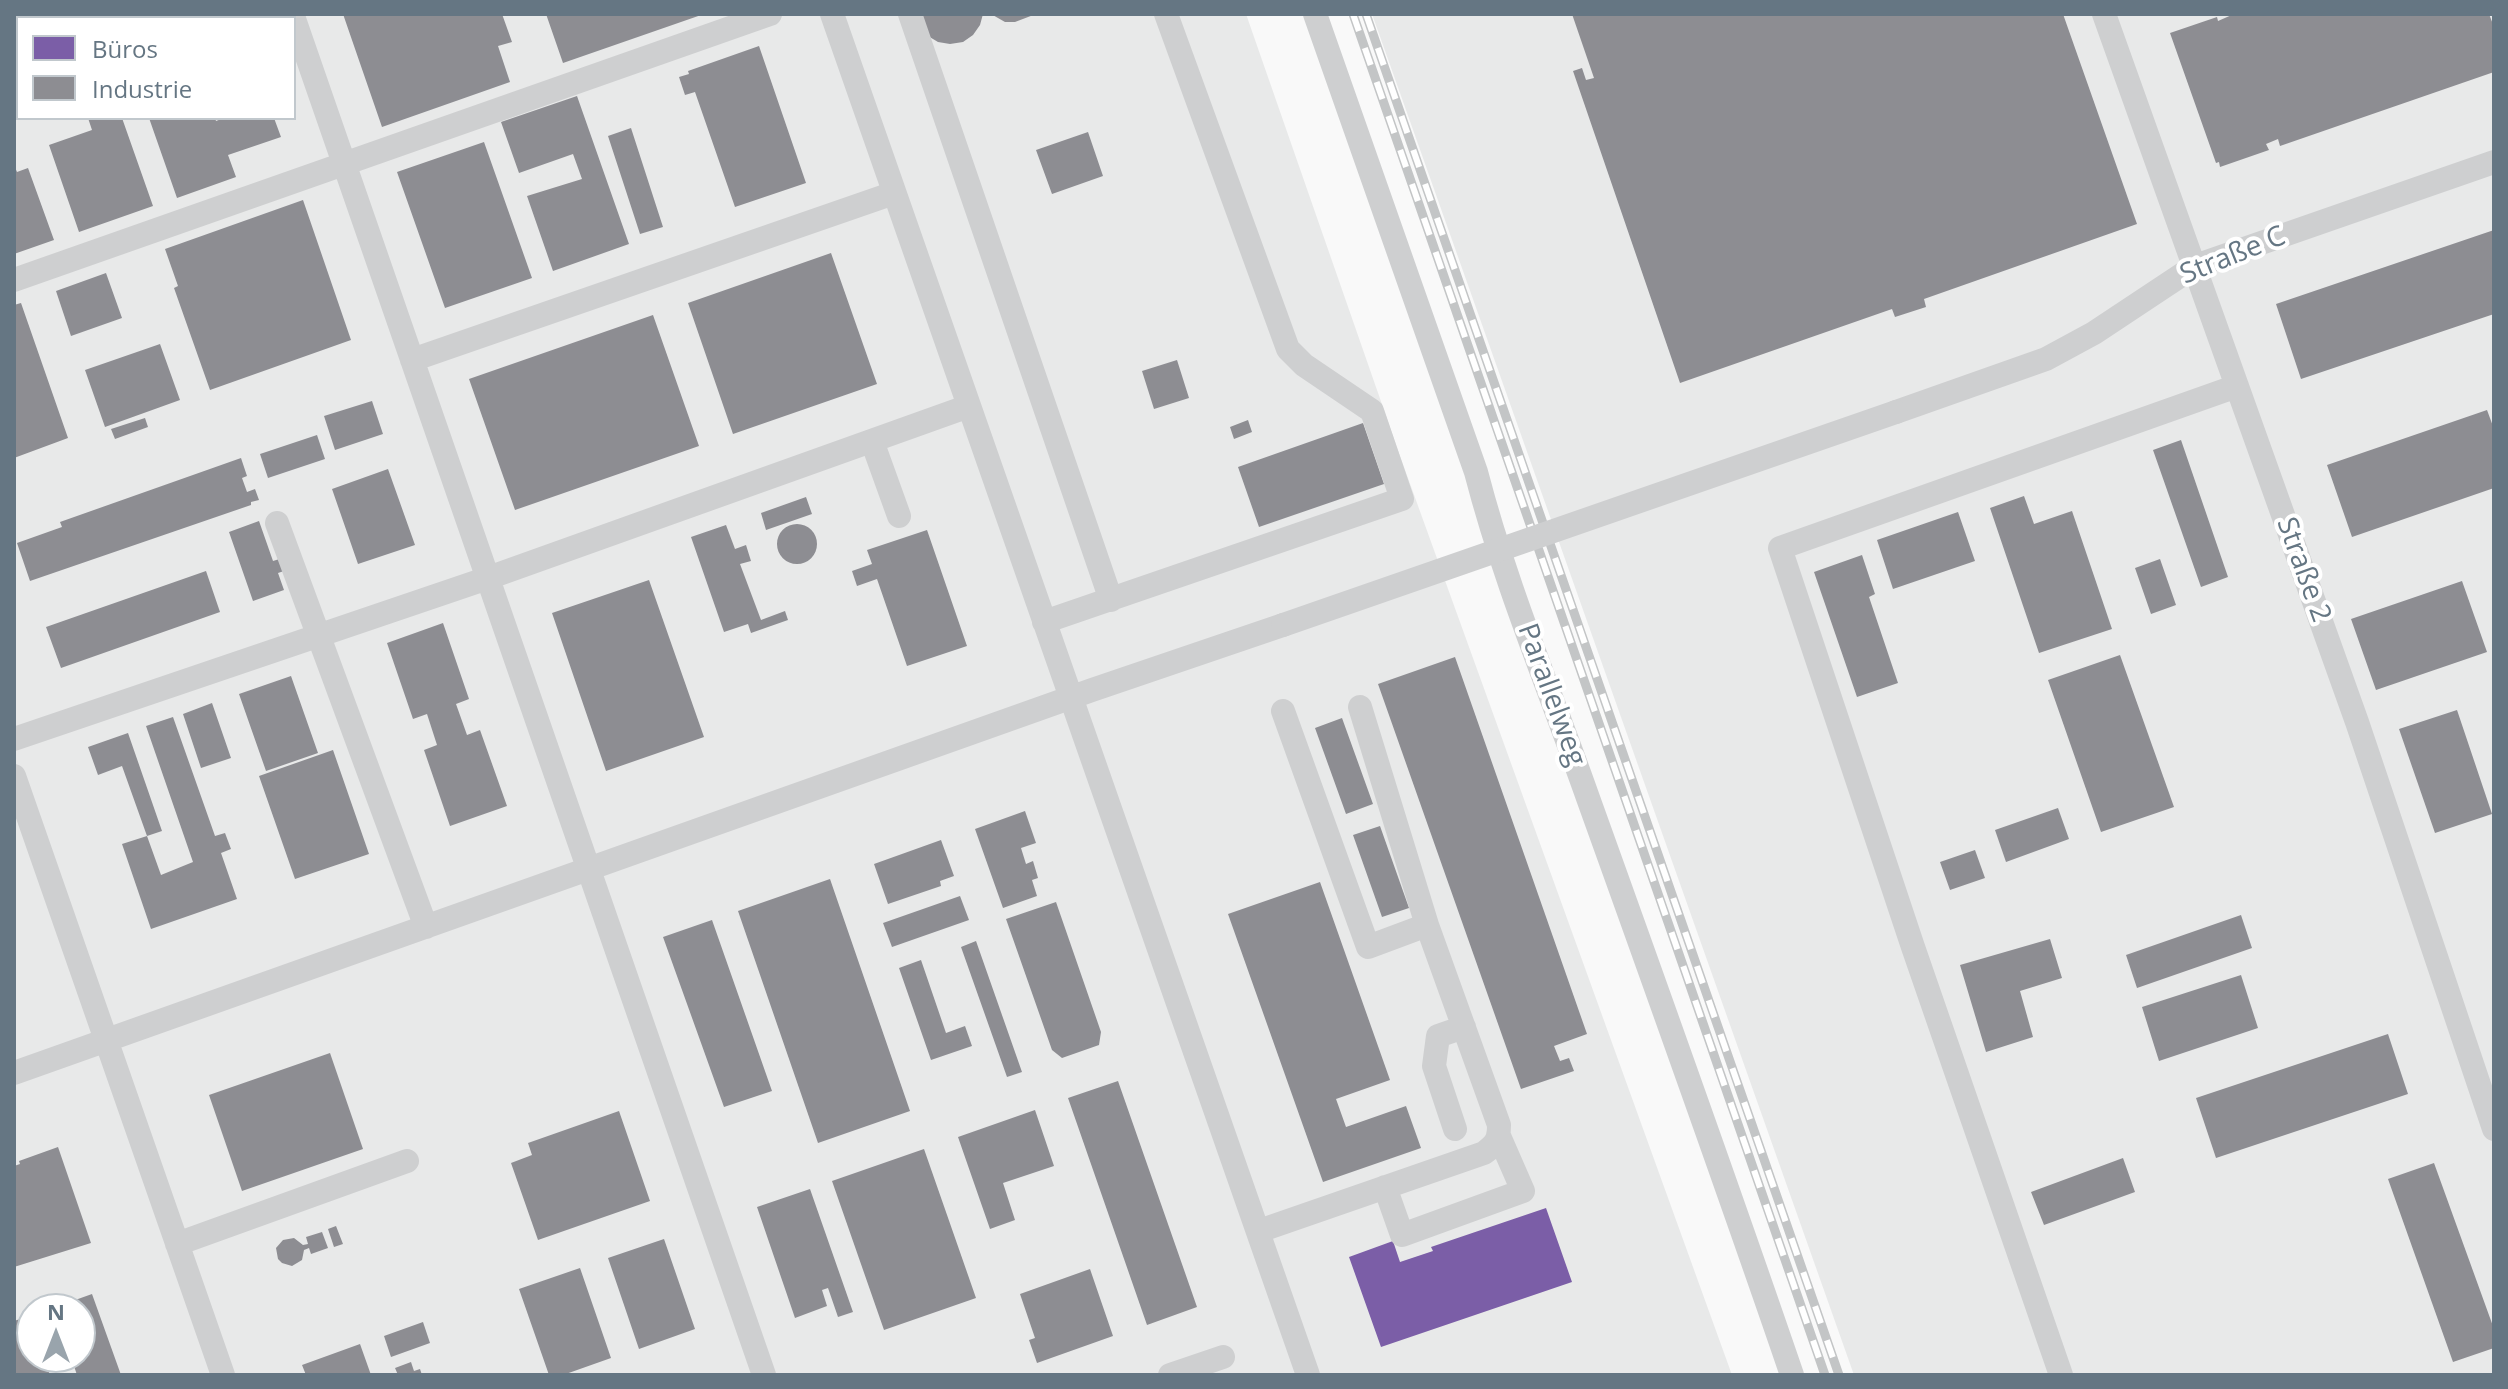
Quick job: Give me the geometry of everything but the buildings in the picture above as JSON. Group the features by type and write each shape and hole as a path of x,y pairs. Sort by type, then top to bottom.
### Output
{"street":[{"path":"14,280 770,14"},
{"path":"832,14 1308,1375"},
{"path":"910,14 1111,600"},
{"path":"1044,622 1402,499 1372,411 1304,365 1288,349 1166,14"},
{"name":"Parallelweg","path":"1315,14 1476,472 1507,579 1596,818 1792,1375"},
{"name":"Straße 2","path":"2104,14 2357,722 2494,1129"},
{"path":"296,26 764,1375"},
{"name":"Straße C","path":"14,1073 1071,698 2046,359 2094,333 2195,266 2494,162"},
{"path":"412,360 894,193"},
{"path":"2061,1375 1918,962 1780,548 2237,386"},
{"path":"14,739 488,578 969,406"},
{"path":"872,441 899,516"},
{"path":"277,523 426,927"},
{"path":"1259,1231 1484,1153 1496,1144 1499,1136 1499,1125 1427,925 1360,707"},
{"path":"1283,711 1368,947 1427,925"},
{"path":"14,776 223,1375"},
{"path":"1455,1129 1434,1066 1438,1036 1464,1027"},
{"path":"1385,1187 1402,1235 1523,1191 1499,1136"},
{"path":"177,1244 407,1161"},
{"path":"1170,1375 1223,1357"}],"shaded area":[{"path":"14,14 1246,14 1400,456 1732,1375 14,1375"},
{"path":"1372,14 2494,14 2494,1375 1854,1375"}],"railway":[{"path":"1353,14 1825,1375"},
{"path":"1366,14 1839,1375"}]}
